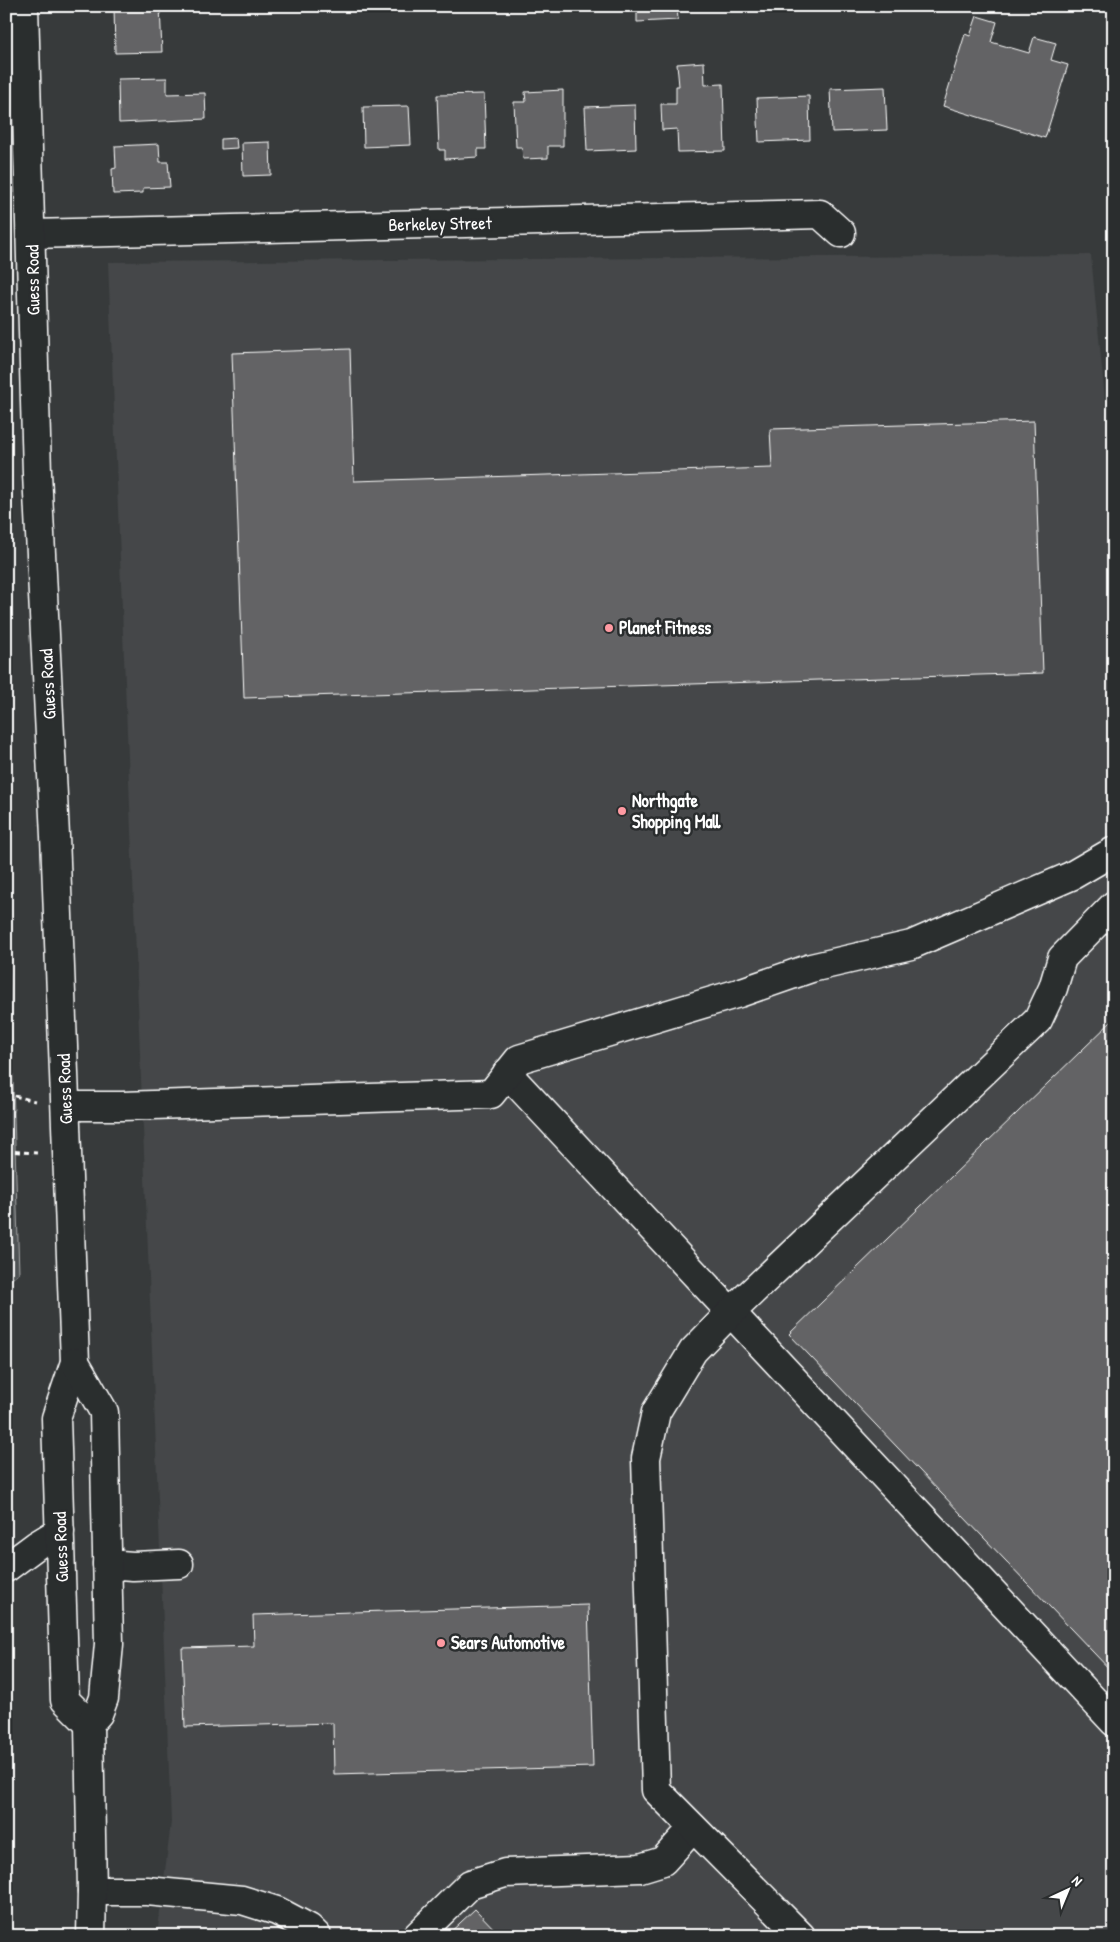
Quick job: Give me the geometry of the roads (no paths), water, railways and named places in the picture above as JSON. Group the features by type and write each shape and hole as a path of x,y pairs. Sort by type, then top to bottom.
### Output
{"main road":[{"name":"Guess Road","path":"24,6 32,234 37,474 56,836 75,1362 56,1418 65,1700 89,1724 98,1714 104,1698 108,1644 104,1412 75,1362"},
{"name":"Berkeley Street","path":"32,234 820,214 842,233"},
{"path":"66,1106 122,1106 491,1094 519,1059 739,993 811,968 911,945 1071,876 1114,851"},
{"path":"801,1936 656,1790 646,1458 656,1412 693,1352 731,1312 1038,1020 1053,988 1062,958 1114,905"},
{"path":"507,1074 1114,1722"},
{"path":"6,1568 60,1531"},
{"path":"106,1564 133,1566 179,1564"},
{"path":"89,1724 92,1892 90,1936"},
{"path":"417,1936 470,1884 505,1873 640,1868 662,1861 693,1828"},
{"path":"92,1892 148,1891 242,1900 277,1911 309,1928 317,1936"}],"place":[{"name":"Planet Fitness","path":"609,628"},
{"name":"Northgate Shopping Mall","path":"622,811"},
{"name":"Sears Automotive","path":"441,1643"}]}
